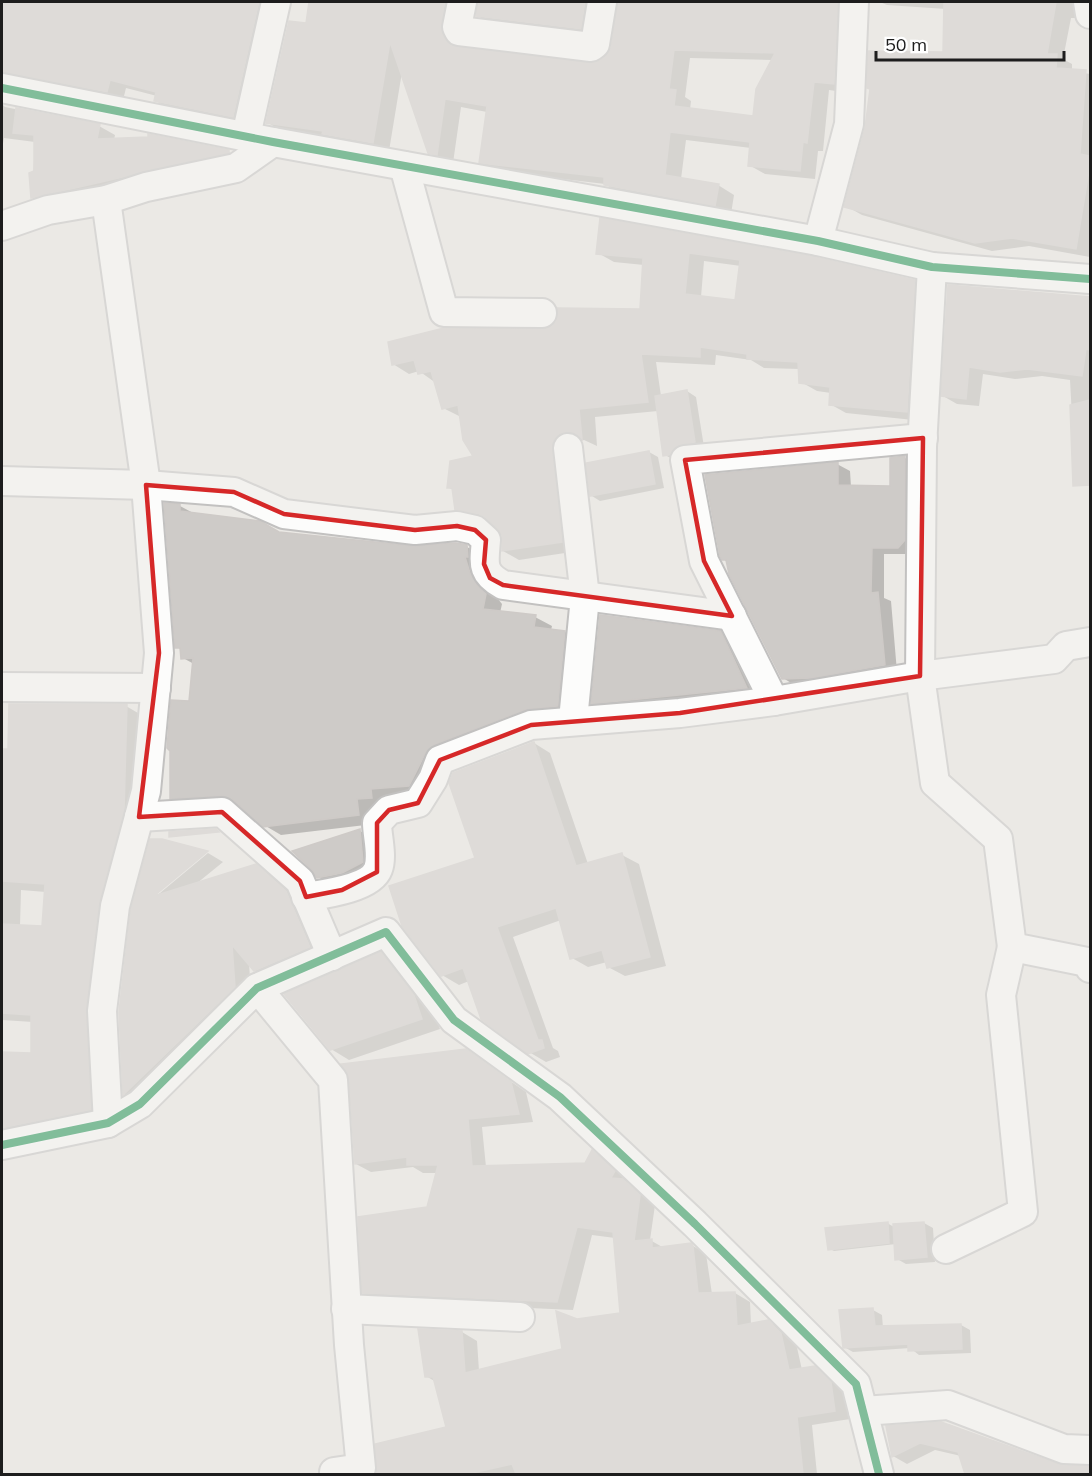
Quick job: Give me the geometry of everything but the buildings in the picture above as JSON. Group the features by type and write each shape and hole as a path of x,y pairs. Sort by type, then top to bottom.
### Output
{"street":[{"path":"2,225 48,210 106,200 146,188 236,168 259,139 276,2"},
{"path":"462,2 459,31 591,47 595,44 602,2"},
{"path":"818,240 849,124 854,2"},
{"path":"1088,2 1090,14"},
{"path":"2,88 259,139 818,240 932,267 1090,279"},
{"path":"404,166 444,312 542,314"},
{"path":"106,200 146,486 159,653 146,791 114,906 102,1011 108,1123"},
{"path":"932,267 923,438 920,676 935,783 998,839 1012,947 1001,995 1023,1212 946,1249"},
{"path":"774,701 704,561 685,460 923,438"},
{"path":"568,448 585,597 573,720"},
{"path":"2,481 146,486 234,492 284,513 415,530 457,525 475,530 486,540 484,564 490,578 503,585 732,616"},
{"path":"306,897 342,890 366,880 377,872 380,862 377,823 389,810 418,803 433,779 440,760 522,727 573,720 680,713 774,701 920,676 1054,659 1066,646 1090,642"},
{"path":"2,687 156,688"},
{"path":"139,817 222,812 300,881 332,956"},
{"path":"2,1145 108,1123 140,1104 257,988 386,932 454,1020 560,1097 695,1224 856,1384 879,1474"},
{"path":"1012,947 1087,962 1090,968"},
{"path":"257,988 333,1080 346,1309 361,1468 334,1474"},
{"path":"346,1309 520,1317"},
{"path":"863,1411 948,1405 1064,1449 1090,1450"}],"highlighted area":[{"path":"923,438 920,676 680,713 531,725 440,760 418,803 389,810 377,823 377,872 342,890 306,897 300,881 222,812 139,817 159,653 146,485 234,492 284,514 415,530 457,526 475,530 486,540 484,564 490,578 503,585 732,616 704,561 685,460"}],"cycle path":[{"path":"2,88 273,142 818,241 932,267 1090,279"},
{"path":"2,1145 108,1123 140,1104 257,988 386,932 454,1020 560,1097 695,1224 856,1384 879,1474"}]}
